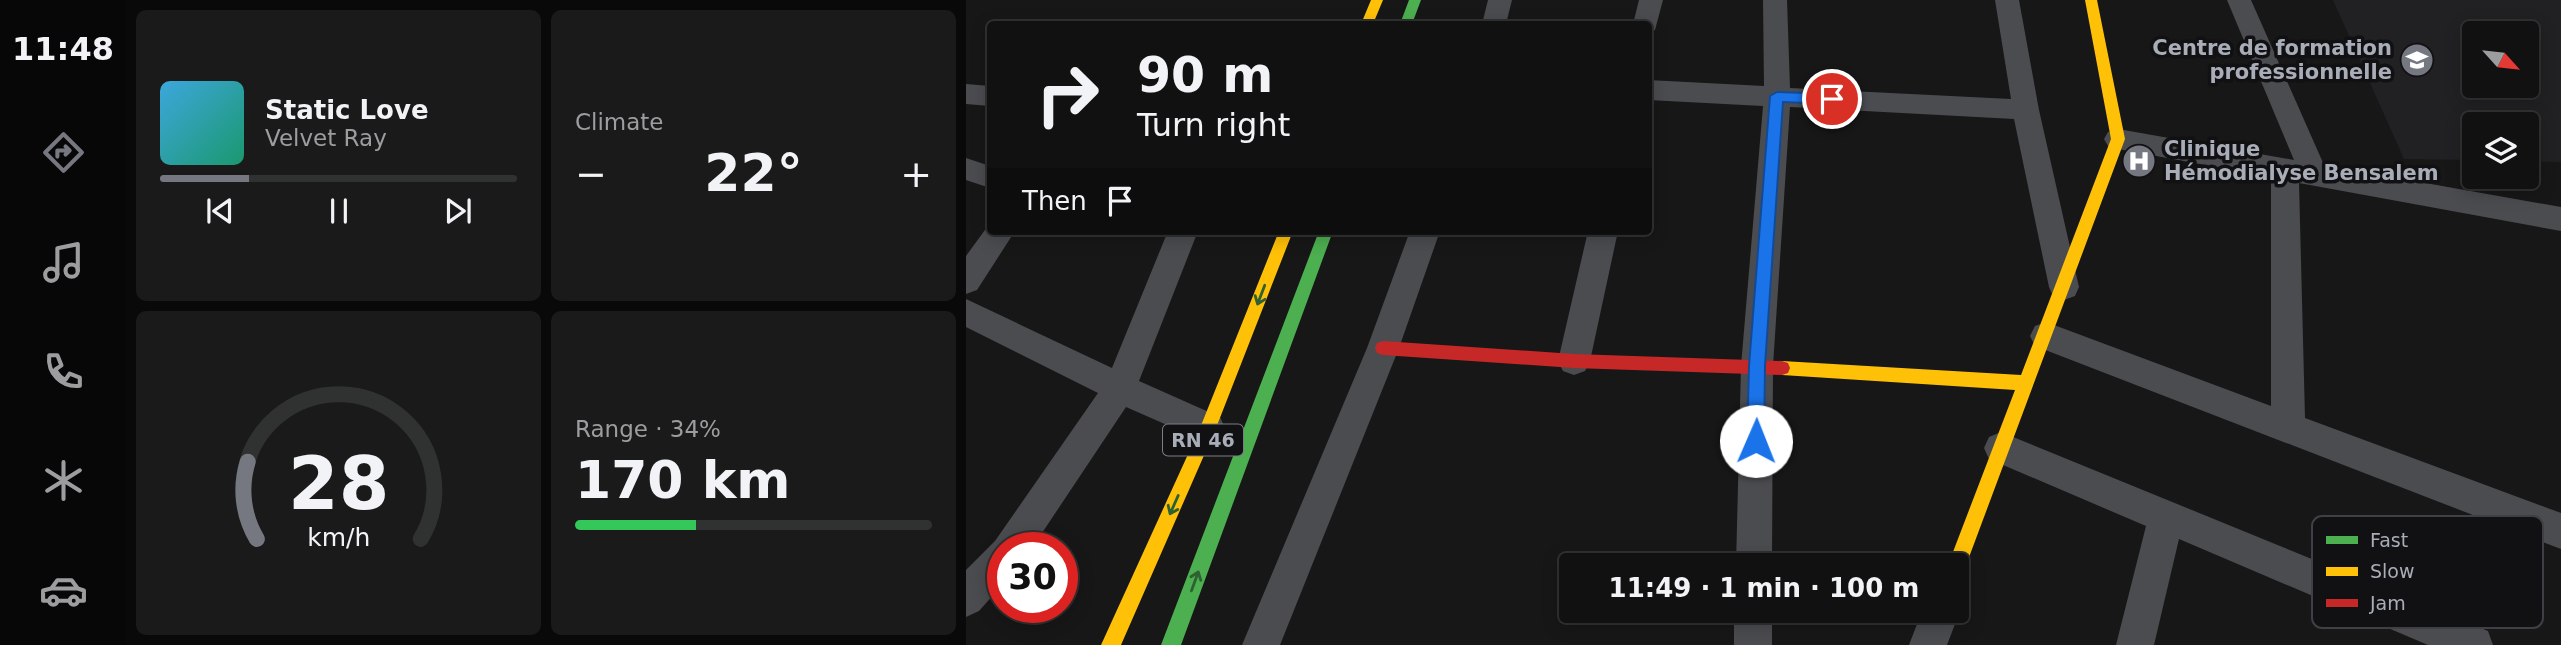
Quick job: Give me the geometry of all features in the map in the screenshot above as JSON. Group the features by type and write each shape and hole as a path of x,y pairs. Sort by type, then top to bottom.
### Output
{"street":[{"path":"1368,21 1377,0"},
{"path":"1407,21 1415,0"},
{"path":"1495,21 1500,0"},
{"path":"1647,21 1651,0"},
{"path":"1754,553 1757,366 1777,96 1775,0"},
{"path":"2007,0 2026,110 2064,287"},
{"path":"1962,553 2046,336 2118,139 2091,0"},
{"path":"2239,0 2300,172 2288,428"},
{"path":"1652,90 2026,110"},
{"path":"966,94 987,96"},
{"path":"2118,139 2561,219"},
{"path":"966,169 987,176"},
{"path":"966,281 997,235"},
{"path":"1021,532 1120,388 1181,235"},
{"name":"RN 46","path":"1111,645 1208,428 1284,235"},
{"name":"RN 46","path":"1171,645 1325,235"},
{"path":"1261,645 1383,348 1424,235"},
{"path":"1574,361 1602,235"},
{"path":"966,312 1208,428"},
{"path":"2046,336 2521,516"},
{"path":"1383,348 1574,361 1757,366 2027,383"},
{"path":"2001,448 2312,578"},
{"path":"2135,645 2166,517"},
{"path":"2543,524 2561,531"},
{"path":"966,598 987,574"},
{"path":"1753,645 1754,623"},
{"path":"1928,645 1936,623"},
{"path":"2433,628 2474,645"}],"shaded area":[{"name":"Centre de formation professionnelle","path":"2333,0 2561,0 2561,162 2539,161 2539,112 2462,112 2462,160 2404,159"}],"traffic: fast":[{"path":"1407,21 1415,0"},
{"path":"1171,645 1325,235"}],"traffic: slow":[{"path":"1368,21 1377,0"},
{"path":"1962,553 2118,139 2091,0"},
{"path":"1111,645 1208,428 1284,235"},
{"path":"1782,368 2027,383"}],"traffic: jam":[{"path":"1383,348 1574,361 1782,368"}],"place":[{"name":"Centre de formation professionnelle","path":"2417,60"},
{"name":"Clinique Hémodialyse Bensalem","path":"2139,161"}],"route":[{"path":"1756,441 1757,366 1777,96 1832,99"}]}
